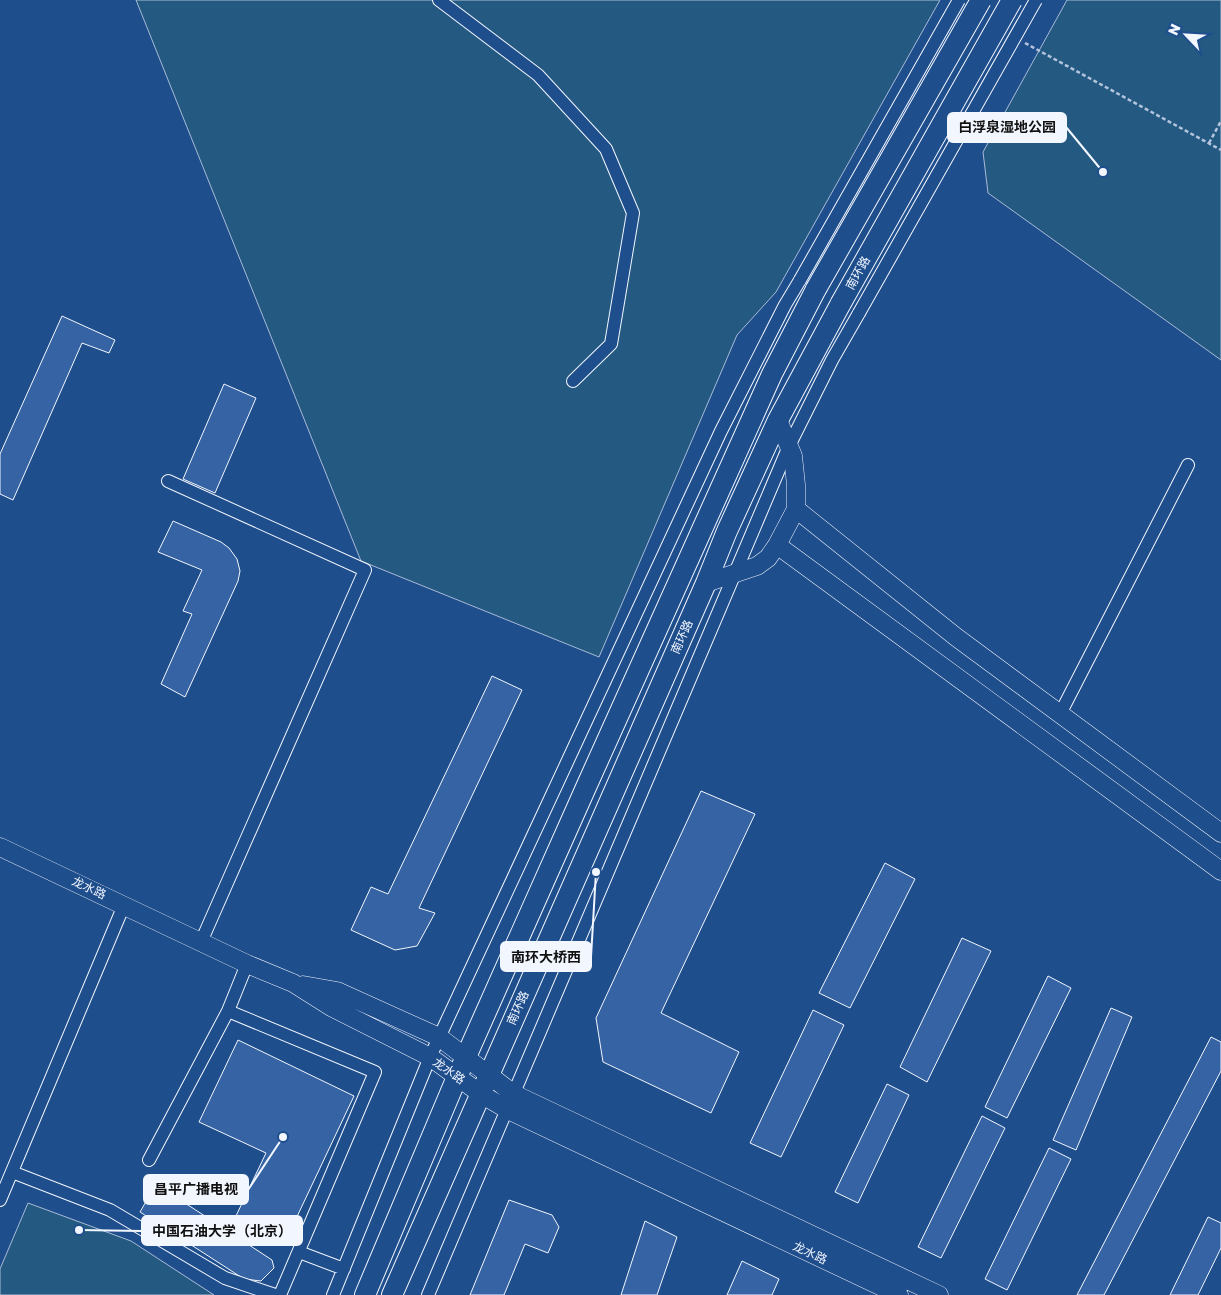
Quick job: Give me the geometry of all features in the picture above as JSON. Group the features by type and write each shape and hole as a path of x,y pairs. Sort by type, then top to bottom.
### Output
{"main road":[{"name":"南环路","path":"365,1295 457,1077 768,383 808,284 981,0"},
{"name":"南环路","path":"392,1295 706,582 727,530 778,420 841,303 1012,0"}],"street":[{"path":"439,0 538,75 606,149 633,213 611,344 573,381"},
{"path":"333,1295 439,1037 722,431 785,305 808,284 959,0"},
{"path":"428,1295 789,446 832,360 1036,0"},
{"path":"706,582 757,566 768,558 796,509 793,456 778,420"},
{"path":"1060,714 1188,466"},
{"path":"168,481 365,570 201,942"},
{"path":"796,509 956,637 1221,833"},
{"path":"777,545 1221,871"},
{"name":"龙水路","path":"0,846 247,964 293,983 331,1007 430,1058 480,1094 508,1110 899,1295"},
{"path":"0,1200 124,905"},
{"path":"149,1160 228,1011 247,964"},
{"name":"龙水路","path":"293,983 337,991 439,1037 514,1094 939,1295"},
{"path":"228,1011 375,1072 280,1295"},
{"path":"12,1172 110,1210 225,1278 275,1295"},
{"path":"299,1252 344,1269"}],"path":[{"path":"1022,42 1221,150"},
{"path":"1208,143 1221,121"}],"shaded area":[{"path":"136,0 940,0 776,292 737,335 599,657 361,561"},
{"path":"1067,0 1221,0 1221,360 988,193 983,152"},
{"path":"28,1203 131,1241 214,1295 0,1295 0,1269"}],"building":[{"path":"62,316 115,340 109,353 82,343 13,500 0,494 0,454"},
{"path":"224,384 256,398 215,493 183,479"},
{"path":"173,521 221,542 229,548 237,559 240,571 238,581 185,697 161,684 192,614 183,611 202,570 158,552"},
{"path":"492,676 522,690 419,908 435,913 417,946 395,950 351,930 371,887 388,894"},
{"path":"701,791 755,814 661,1013 739,1052 711,1113 603,1062 596,1018"},
{"path":"885,863 915,879 850,1008 819,993"},
{"path":"962,938 991,951 927,1082 900,1067"},
{"path":"1048,976 1071,988 1007,1118 985,1107"},
{"path":"1111,1008 1132,1017 1076,1150 1053,1140"},
{"path":"813,1010 844,1025 781,1157 750,1143"},
{"path":"1211,1037 1221,1042 1221,1071 1104,1295 1077,1295"},
{"path":"238,1040 354,1096 285,1242 235,1218 266,1153 199,1122"},
{"path":"887,1084 909,1095 858,1203 835,1192"},
{"path":"982,1116 1005,1128 941,1258 918,1247"},
{"path":"1049,1148 1071,1159 1007,1290 985,1279"},
{"path":"156,1184 272,1260 274,1268 261,1281 244,1279 140,1212"},
{"path":"509,1200 552,1215 559,1227 548,1253 525,1244 504,1295 470,1295"},
{"path":"1208,1217 1221,1223 1221,1248 1198,1295 1170,1295"},
{"path":"645,1221 677,1237 657,1295 621,1295"},
{"path":"742,1261 779,1279 772,1295 727,1295"}],"place":[{"name":"白浮泉湿地公园","path":"1103,172"},
{"name":"南环大桥西","path":"596,872"},
{"name":"昌平广播电视","path":"283,1137"},
{"name":"中国石油大学（北京）","path":"79,1230"}]}
